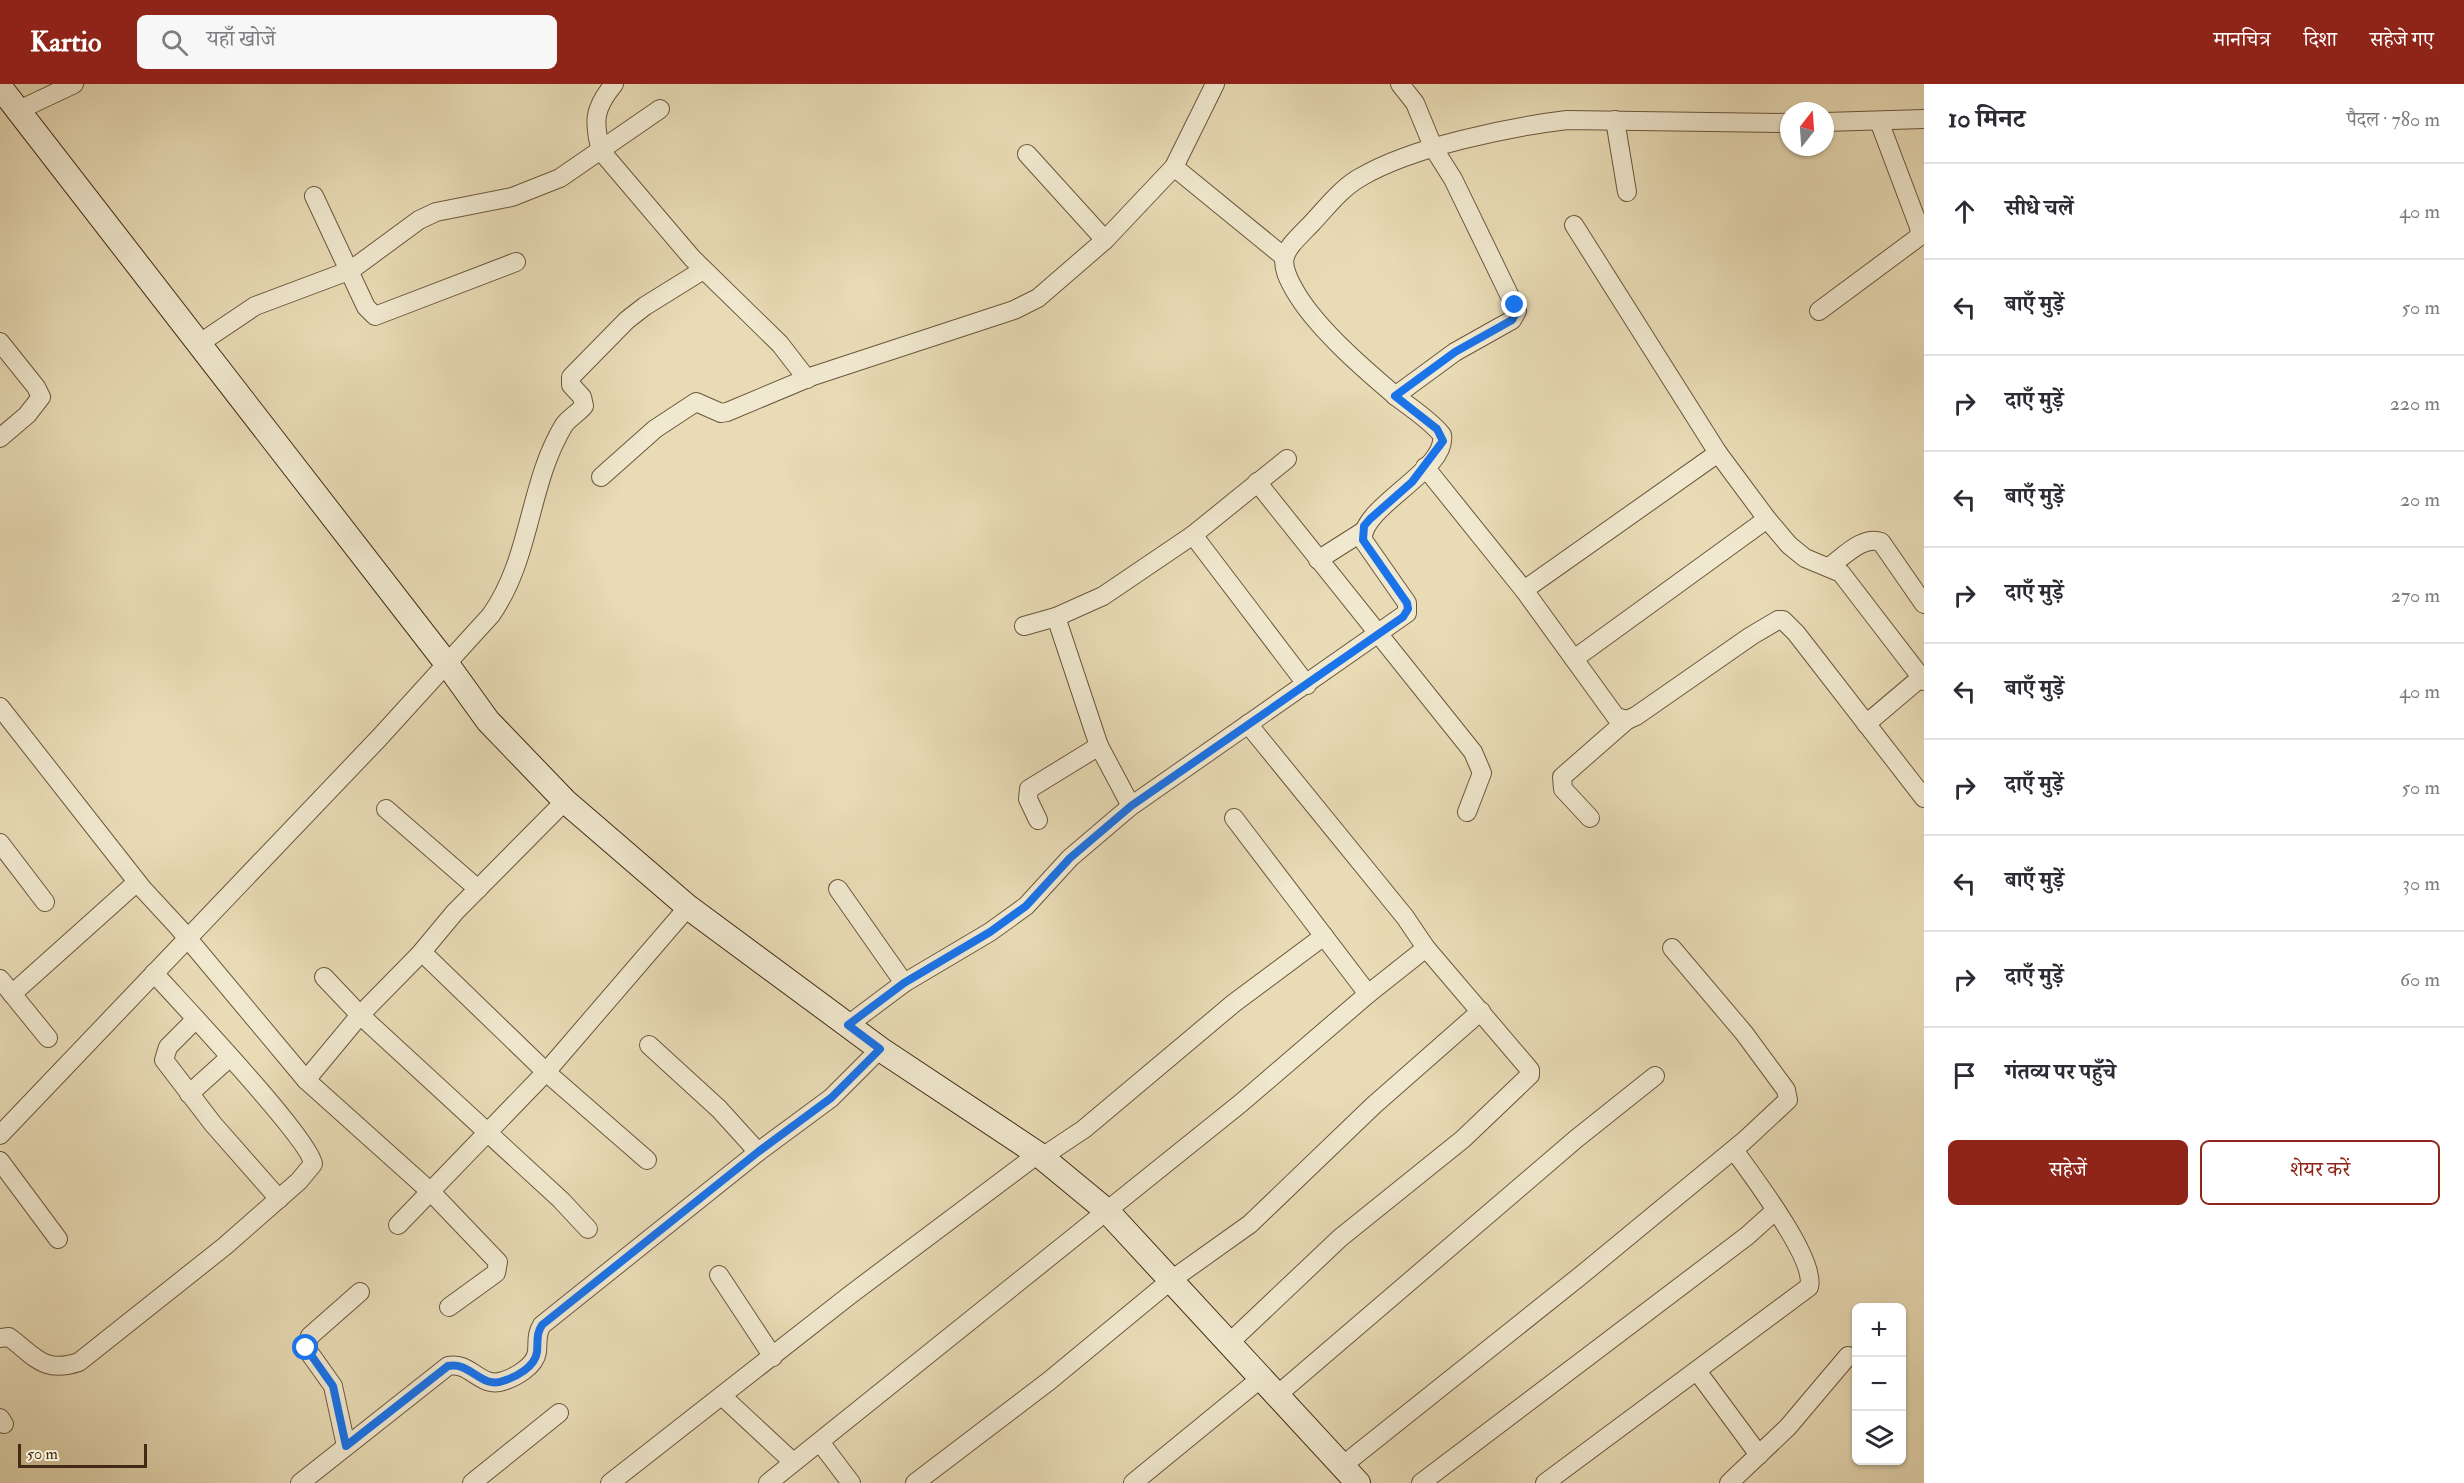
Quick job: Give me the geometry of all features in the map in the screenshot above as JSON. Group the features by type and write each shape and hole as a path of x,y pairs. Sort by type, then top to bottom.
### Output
{"street":[{"path":"19,110 74,84"},
{"path":"614,84 601,100 596,114 596,133 601,151 703,270 780,344 807,379"},
{"path":"601,477 655,429 690,405 701,402 721,412 728,412 807,379 1025,306 1106,240 1174,168 1215,84"},
{"path":"1395,396 1455,352 1512,320 1517,311 1453,179 1434,149 1414,103 1400,84"},
{"path":"0,87 200,343 447,664 488,721 565,801 688,907 880,1049 1040,1155 1107,1210 1268,1388 1359,1483"},
{"path":"200,343 255,306 351,270 419,220 436,212 520,195 560,178 660,109"},
{"path":"1834,122 1924,119"},
{"path":"1318,560 1362,532 1370,519 1425,467 1440,447 1442,435 1395,396 1328,332 1298,297 1283,266 1283,256 1332,199 1360,177 1391,162 1533,124 1567,120 1780,123"},
{"path":"1615,120 1627,192"},
{"path":"1819,311 1920,236 1919,227 1879,121"},
{"path":"1027,154 1106,240"},
{"path":"1174,168 1283,256"},
{"path":"314,196 371,314 379,316 516,262"},
{"path":"1574,225 1718,453 1767,519 1797,553 1841,573 1923,678 1866,724"},
{"path":"2,1126 154,973 179,929 447,664 491,615 505,596 516,570 554,445 566,422 584,406 582,397 571,385 571,377 627,320 645,306 703,270"},
{"path":"0,342 40,393 39,401 33,408 0,438"},
{"path":"1524,590 1718,453"},
{"path":"1024,626 1056,617 1103,597 1193,535 1287,459"},
{"path":"1425,467 1524,590 1616,717 1627,720"},
{"path":"1257,482 1480,763 1482,773 1467,812"},
{"path":"1574,659 1767,519"},
{"path":"848,1025 904,983 990,932 1026,906 1070,858 1131,806 1403,617 1408,609 1363,540 1362,532"},
{"path":"1193,535 1307,685"},
{"path":"1829,567 1864,542 1875,540 1881,542 1924,604"},
{"path":"1056,617 1099,746 1131,806"},
{"path":"1590,818 1563,789 1562,777 1627,720 1778,620 1783,620 1796,633 1924,798"},
{"path":"0,706 137,882 306,1080 432,1193 500,1267 496,1273 449,1307"},
{"path":"1228,1344 1340,1238 1463,1139 1527,1079 1530,1070 1426,948 1405,917 1248,724"},
{"path":"1038,820 1028,799 1029,789 1099,746"},
{"path":"306,1080 360,1016 478,889 565,801"},
{"path":"386,809 478,889"},
{"path":"1234,818 1368,994"},
{"path":"0,843 45,902"},
{"path":"12,994 137,882"},
{"path":"838,889 904,983"},
{"path":"398,1225 432,1193 546,1072 688,907"},
{"path":"621,1480 722,1396 850,1295 1040,1155 1084,1129 1234,1003 1324,936"},
{"path":"768,1483 1241,1103 1368,994 1426,948"},
{"path":"1342,1466 1734,1150 1785,1103 1788,1096 1744,1033 1672,948"},
{"path":"420,954 426,956 546,1072 647,1160"},
{"path":"0,1338 9,1337 29,1355 46,1365 64,1367 79,1362 225,1246 311,1169 313,1159 273,1106 154,973"},
{"path":"324,977 360,1016 489,1132 588,1229"},
{"path":"0,979 48,1038"},
{"path":"915,1483 1049,1381 1170,1281 1250,1224 1374,1106 1481,1011"},
{"path":"196,1019 168,1047 164,1060 189,1094 279,1199"},
{"path":"649,1044 719,1109 758,1152"},
{"path":"300,1483 448,1366 457,1364 464,1366 481,1379 497,1383 525,1369 535,1359 537,1336 542,1325 758,1152 831,1098 880,1049"},
{"path":"189,1094 229,1058"},
{"path":"1133,1483 1268,1388 1655,1076"},
{"path":"1545,1483 1809,1287 1811,1275 1807,1265 1776,1210 1734,1150"},
{"path":"0,1161 58,1239"},
{"path":"1421,1483 1747,1236 1776,1210"},
{"path":"719,1275 773,1357"},
{"path":"346,1446 333,1386 306,1348 310,1336 360,1292"},
{"path":"1729,1483 1788,1426 1848,1356"},
{"path":"1697,1371 1759,1455"},
{"path":"722,1396 793,1462"},
{"path":"472,1483 559,1413"},
{"path":"820,1442 851,1483"}],"route":[{"path":"306,1348 333,1386 346,1446 448,1366 457,1364 464,1366 481,1379 497,1383 525,1369 535,1359 537,1336 542,1325 624,1262 758,1152 831,1098 880,1049 848,1025 904,983 990,932 1026,906 1070,858 1110,822 1214,747 1403,617 1407,613 1407,603 1363,540 1362,532 1370,519 1412,482 1443,441 1437,429 1395,396 1455,352 1512,320 1516,316 1515,305"}]}
